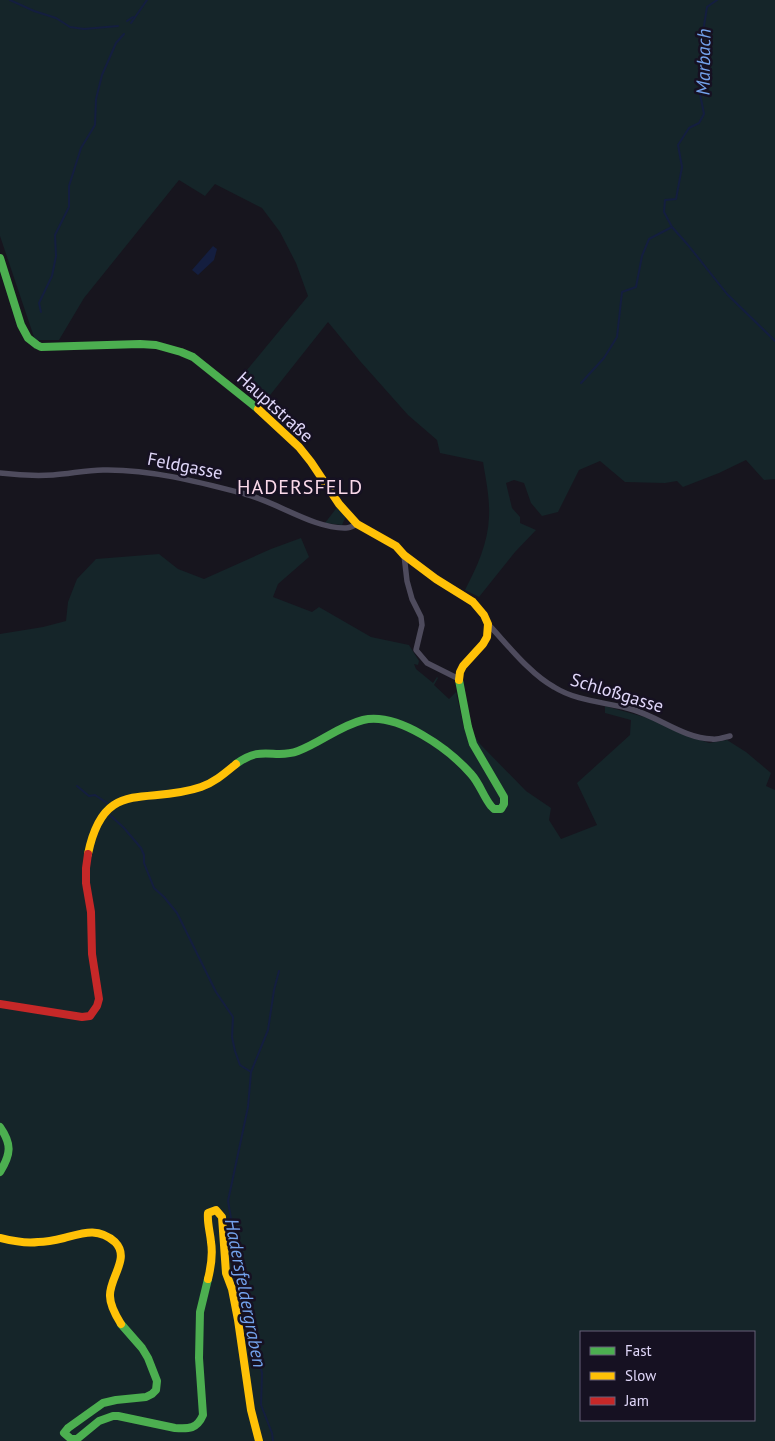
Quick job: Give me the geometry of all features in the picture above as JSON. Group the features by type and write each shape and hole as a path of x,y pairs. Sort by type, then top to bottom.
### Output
{"street":[{"name":"Hauptstraße","path":"0,258 21,324 28,338 37,346 156,345 193,357 260,411 299,448 311,462 339,504 357,524 396,546 404,555 436,579 473,602 484,615 488,624"},
{"name":"Feldgasse","path":"0,473 54,475 101,470 129,471 171,477 264,500 325,525 346,528 357,524"},
{"path":"404,555 412,599 422,625 416,650 426,663 458,679"},
{"path":"0,1004 82,1017 90,1016 95,1010 99,1000 92,951 91,914 86,878 88,855 99,819 109,808 123,799 206,786 218,779 235,763 251,755 259,752 284,754 298,752 364,720 380,718 404,725 416,731 454,759 468,770 476,780 491,806 496,810 501,810 504,806 504,797 473,744 458,679 463,666 483,644 488,624"},
{"name":"Schloßgasse","path":"488,624 541,678 566,693 586,700 650,715 685,733 712,739 730,736"},
{"path":"0,1126 10,1144 9,1155 0,1172"},
{"path":"0,1238 17,1242 40,1242 65,1238 86,1231 98,1232 117,1244 122,1251 122,1261 110,1290 110,1302 121,1324 143,1349 151,1363 158,1384 156,1390 149,1396 140,1399 115,1399 102,1403 83,1419 67,1428 64,1433 67,1438 77,1439 96,1422 110,1416 118,1416 177,1429 190,1428 199,1424 204,1415 199,1358 200,1312 211,1268 212,1244 207,1222 208,1213 216,1210 220,1213 222,1217 226,1273 232,1289 251,1410 259,1441"}],"shaded area":[{"path":"0,0 775,0 775,479 764,480 746,460 683,487 677,481 665,483 625,482 600,461 579,470 558,512 542,516 531,503 524,483 514,480 506,483 512,508 520,517 520,523 536,530 515,552 479,597 465,590 474,573 487,536 489,503 483,462 440,453 437,440 408,415 328,322 263,404 237,382 308,296 296,263 280,232 262,208 215,184 205,196 179,180 84,298 59,340 35,340 0,236"},
{"path":"338,506 346,516 342,525 325,523"},
{"path":"301,538 309,557 278,584 273,597 312,612 319,607 371,637 409,645 419,661 418,665 414,664 416,669 433,683 437,677 434,685 449,699 456,692 464,728 468,726 480,744 526,791 551,808 549,820 561,839 597,825 577,783 630,735 631,720 605,713 605,706 648,718 675,731 709,743 727,740 746,752 771,773 766,786 775,790 775,1441 0,1441 0,634 66,621 68,602 77,579 96,559 159,554 178,569 204,579 271,549"}],"water":[{"path":"213,246 217,249 214,260 198,275 192,270"}],"waterway":[{"path":"10,0 56,18 70,27 84,29 118,26"},
{"path":"131,23 147,0"},
{"name":"Marbach","path":"717,0 707,7 700,38 706,82 700,94 704,114 699,123 689,128 678,145 682,167 676,199 665,200 664,212 672,227 727,294 775,341"},
{"path":"127,21 133,17"},
{"path":"41,312 39,303 52,276 56,256 55,235 69,207 69,186 81,148 95,125 96,99 102,75 116,43 124,34"},
{"path":"581,383 604,358 617,337 622,292 636,287 642,256 649,239 672,227"},
{"path":"77,786 89,796 95,795 107,803"},
{"path":"110,815 141,848 144,855 144,863 154,888 177,913 216,992 233,1017 232,1037 240,1065 251,1072"},
{"name":"Hadersfeldergraben","path":"273,1441 272,1433 261,1405 262,1373 252,1333 255,1321 247,1307 246,1285 239,1277 239,1252 235,1242 228,1201 248,1107 251,1072 268,1030 279,971"}],"traffic: fast":[{"path":"0,258 21,325 28,338 37,345 41,347 140,344 156,345 181,352 193,357 258,409"},
{"path":"236,764 245,758 261,753 282,754 298,751 354,723 377,719 407,727 450,754 471,774 491,806 494,809 501,809 504,804 504,797 473,744 459,680"},
{"path":"0,1127 7,1139 9,1149 0,1172"},
{"path":"121,1324 142,1348 148,1358 157,1381 156,1390 146,1397 103,1403 68,1428 64,1433 71,1439 77,1439 99,1421 113,1416 175,1428 192,1427 201,1420 203,1415 199,1358 200,1312 208,1279"}],"traffic: slow":[{"path":"258,409 299,447 339,504 357,524 396,546 404,555 436,579 473,602 484,615 488,624 487,637 463,666 459,680"},
{"path":"88,854 95,830 105,813 116,804 130,798 181,792 201,787 215,780 236,764"},
{"path":"208,1279 212,1251 208,1213 216,1210 222,1217 226,1273 232,1289 251,1410 259,1441"},
{"path":"0,1238 33,1243 90,1232 109,1237 115,1242 121,1255 110,1296 112,1307 121,1324"}],"traffic: jam":[{"path":"0,1004 82,1017 90,1016 97,1006 99,999 92,954 91,912 86,883 88,854"}],"district":[{"name":"HADERSFELD","path":"300,487"}]}
